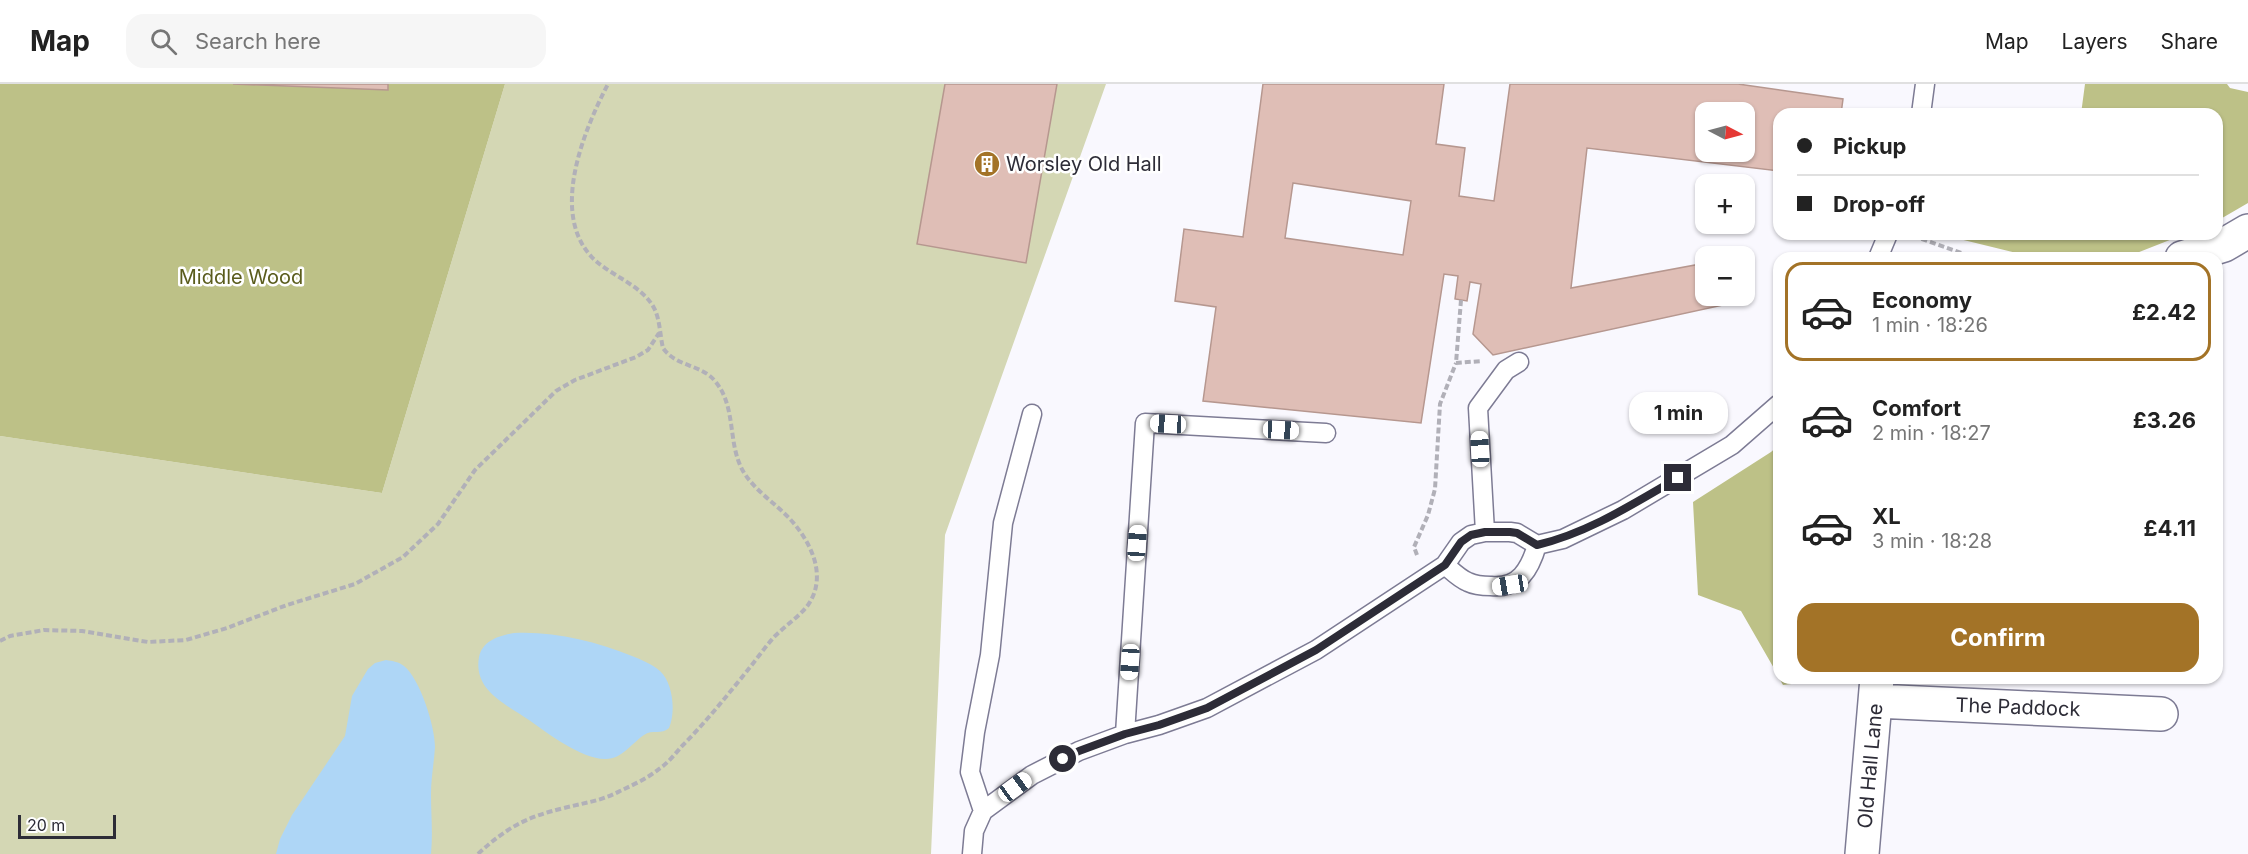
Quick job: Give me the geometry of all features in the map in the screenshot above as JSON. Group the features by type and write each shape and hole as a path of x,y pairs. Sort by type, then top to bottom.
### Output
{"street":[{"path":"2200,252 2224,244 2248,231"},
{"name":"The Paddock","path":"1876,690 2161,714"},
{"name":"Old Hall Lane","path":"1862,854 1876,690"}],"lane":[{"path":"1922,108 1925,84"},
{"path":"1485,532 1478,408 1512,366"},
{"path":"972,854 975,831 983,811 1032,775 1079,751 1207,708 1316,650 1445,565 1461,542 1471,535 1500,531 1517,533 1537,545 1563,539 1623,510 1732,445 1773,409"},
{"path":"983,811 970,772 990,654 1002,523 1032,414"},
{"path":"1125,734 1145,423 1326,433"},
{"path":"1445,565 1467,582 1496,587 1510,585 1523,578 1532,564 1537,545"}],"path":[{"path":"477,854 504,831 529,818 593,802 619,792 660,769 706,721 775,636 795,620 812,598 818,570 803,535 754,485 743,470 737,455 729,407 722,390 714,379 703,370 674,360 666,354 654,309 645,297 597,262 582,246 572,213 572,193 578,156 598,102 608,84"},
{"path":"1926,240 1959,252"},
{"path":"1427,575 1413,547 1428,515 1435,489 1440,404 1456,363 1461,300"},
{"path":"0,641 10,636 44,630 82,631 148,642 186,640 355,584 403,556 438,524 475,470 556,391 575,380 642,354 648,350 660,333"},
{"path":"1456,363 1489,360 1512,366"}],"green space":[{"name":"Middle Wood","path":"0,84 505,84 382,493 0,436"},
{"path":"505,84 1106,84 945,535 931,854 0,854 0,436 382,493"},
{"path":"2085,84 2227,84 2230,88 2248,92 2248,203 2223,218 2223,108 2082,108"},
{"path":"1964,240 2170,240 2139,252 2012,252"},
{"path":"1773,450 1773,667 1741,611 1698,595 1693,502"}],"water":[{"path":"514,633 559,635 589,642 654,666 668,683 672,698 669,728 647,733 622,754 606,759 587,755 566,745 501,702 486,688 481,679 478,669 479,657 484,646 497,637"},
{"path":"386,660 404,666 410,672 421,692 432,727 435,747 431,788 431,854 276,854 280,839 292,815 345,736 352,696 368,669 375,663"}],"building":[{"path":"233,84 388,84 388,90"},
{"name":"Worsley Old Hall","path":"945,84 1057,84 1026,263 917,244"},
{"path":"1263,84 1444,84 1436,144 1465,148 1459,196 1494,201 1510,84 1738,84 1843,99 1842,108 1773,108 1773,170 1704,162 1755,162 1755,102 1695,102 1695,161 1587,148 1571,288 1695,265 1695,306 1719,306 1493,355 1473,334 1481,284 1470,282 1467,301 1455,299 1458,276 1444,274 1421,423 1203,401 1216,307 1175,301 1184,229 1243,237","holes":["1293,183 1411,201 1403,255 1285,238"]}],"place":[{"name":"Worsley Old Hall","path":"987,164"}],"route":[{"path":"1063,759 1125,734 1207,708 1316,650 1445,565 1461,542 1471,535 1500,531 1517,533 1537,545 1563,539 1623,510 1678,478"}]}
